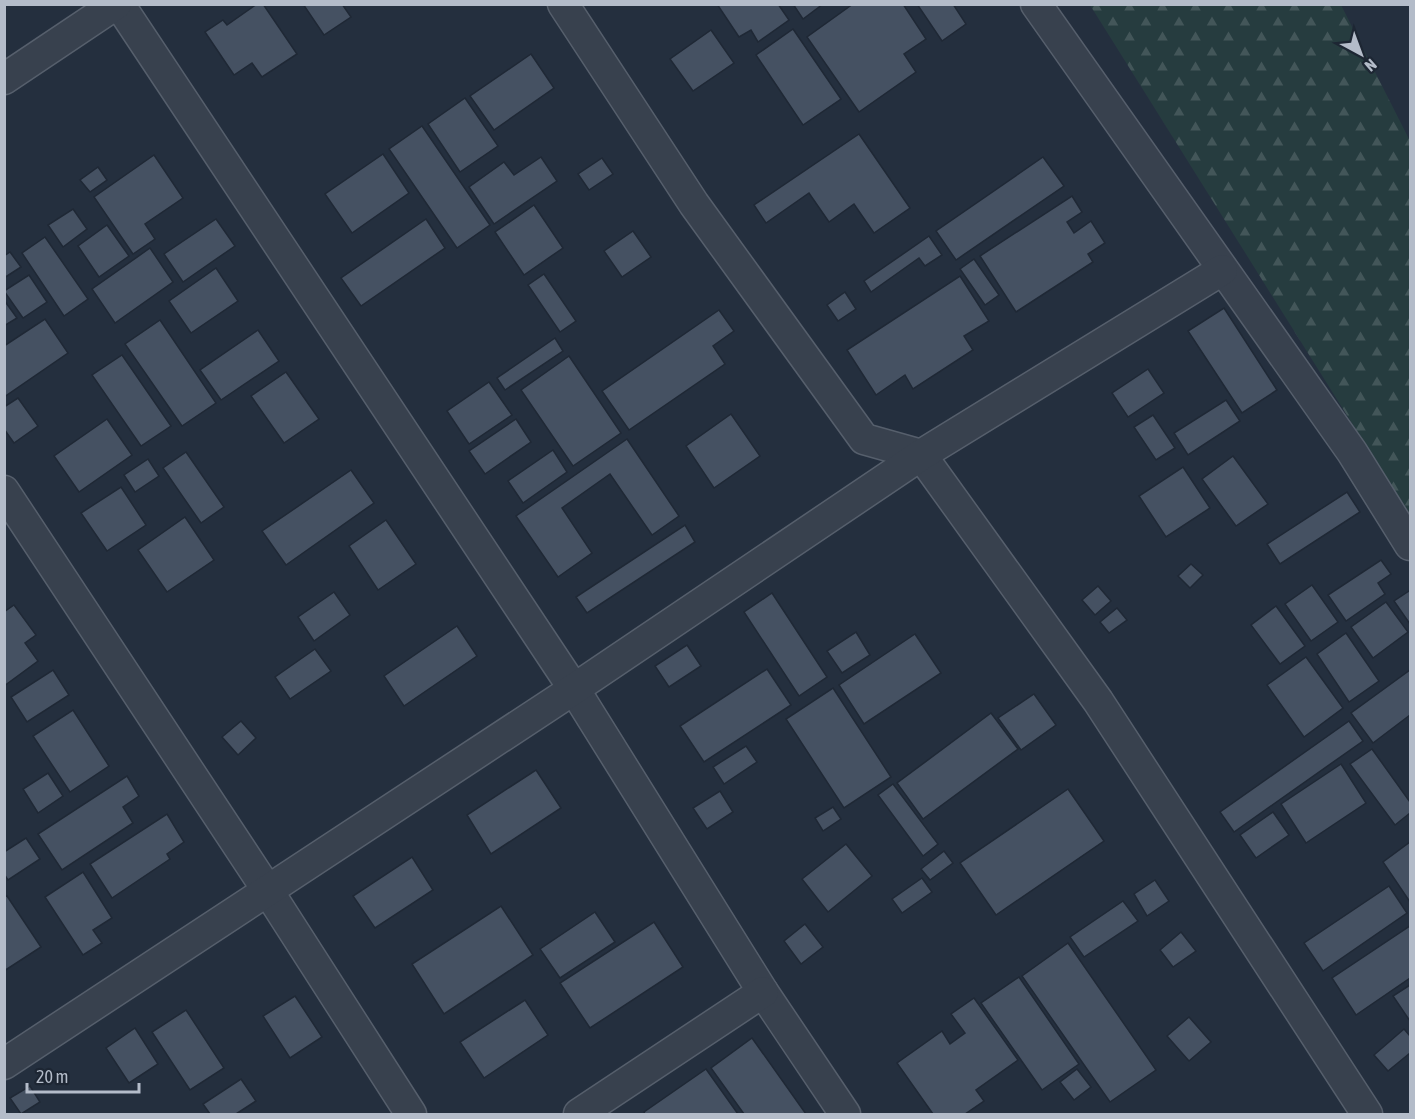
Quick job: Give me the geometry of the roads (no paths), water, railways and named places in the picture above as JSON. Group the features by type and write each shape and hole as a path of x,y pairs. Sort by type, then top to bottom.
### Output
{"street":[{"path":"4,79 118,4 574,689 763,992 845,1114"},
{"path":"563,4 694,204 864,439 921,455 1098,701 1367,1114"},
{"path":"1036,4 1352,452 1410,545"},
{"path":"4,1064 574,689 921,455 1222,270"},
{"path":"4,491 268,891 411,1114"},
{"path":"579,1114 763,992"}]}
